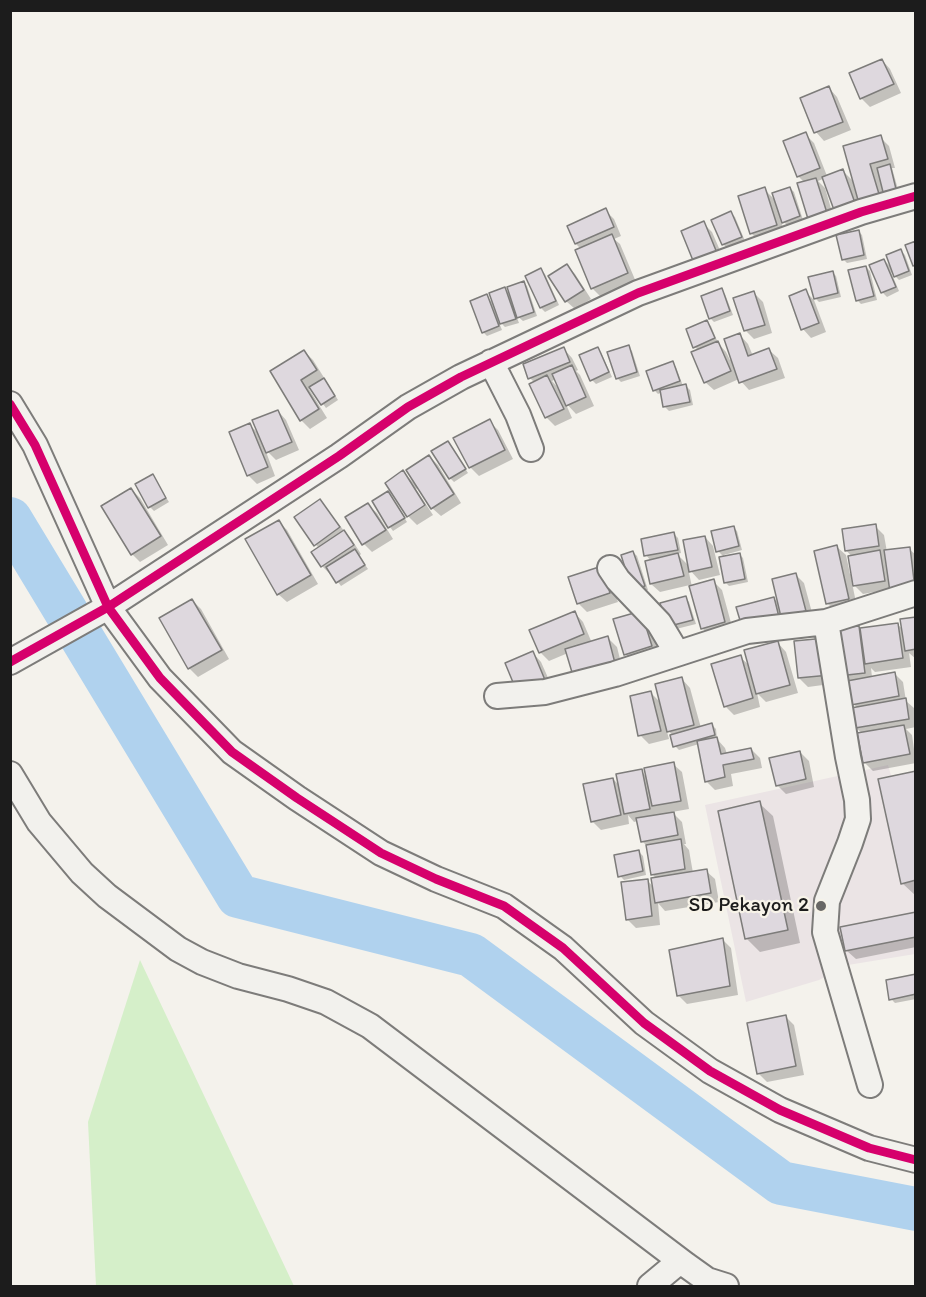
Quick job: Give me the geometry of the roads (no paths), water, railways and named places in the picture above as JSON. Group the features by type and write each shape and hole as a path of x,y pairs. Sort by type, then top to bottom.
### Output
{"street":[{"path":"10,662 108,607 339,456 408,407 490,362 638,293 861,212 915,196"},
{"path":"490,362 518,415 531,449"},
{"path":"10,404 35,445 108,607 160,678 232,752 381,853 436,879 504,906 563,948 644,1023 710,1071 790,1114 869,1148 915,1160"},
{"path":"610,568 618,580 659,623 677,653"},
{"path":"497,696 545,692 615,674 747,631 826,622 915,593"},
{"path":"826,622 857,800 858,819 827,901 825,932 870,1085"},
{"path":"10,774 39,822 81,873 107,896 178,949 220,969 288,988 326,1002 370,1026 680,1261 707,1280 726,1287"},
{"path":"650,1287 680,1261"}],"waterway":[{"path":"10,519 238,896 471,955 781,1183 916,1209"}],"place":[{"name":"SD Pekayon 2","path":"821,906"}]}
